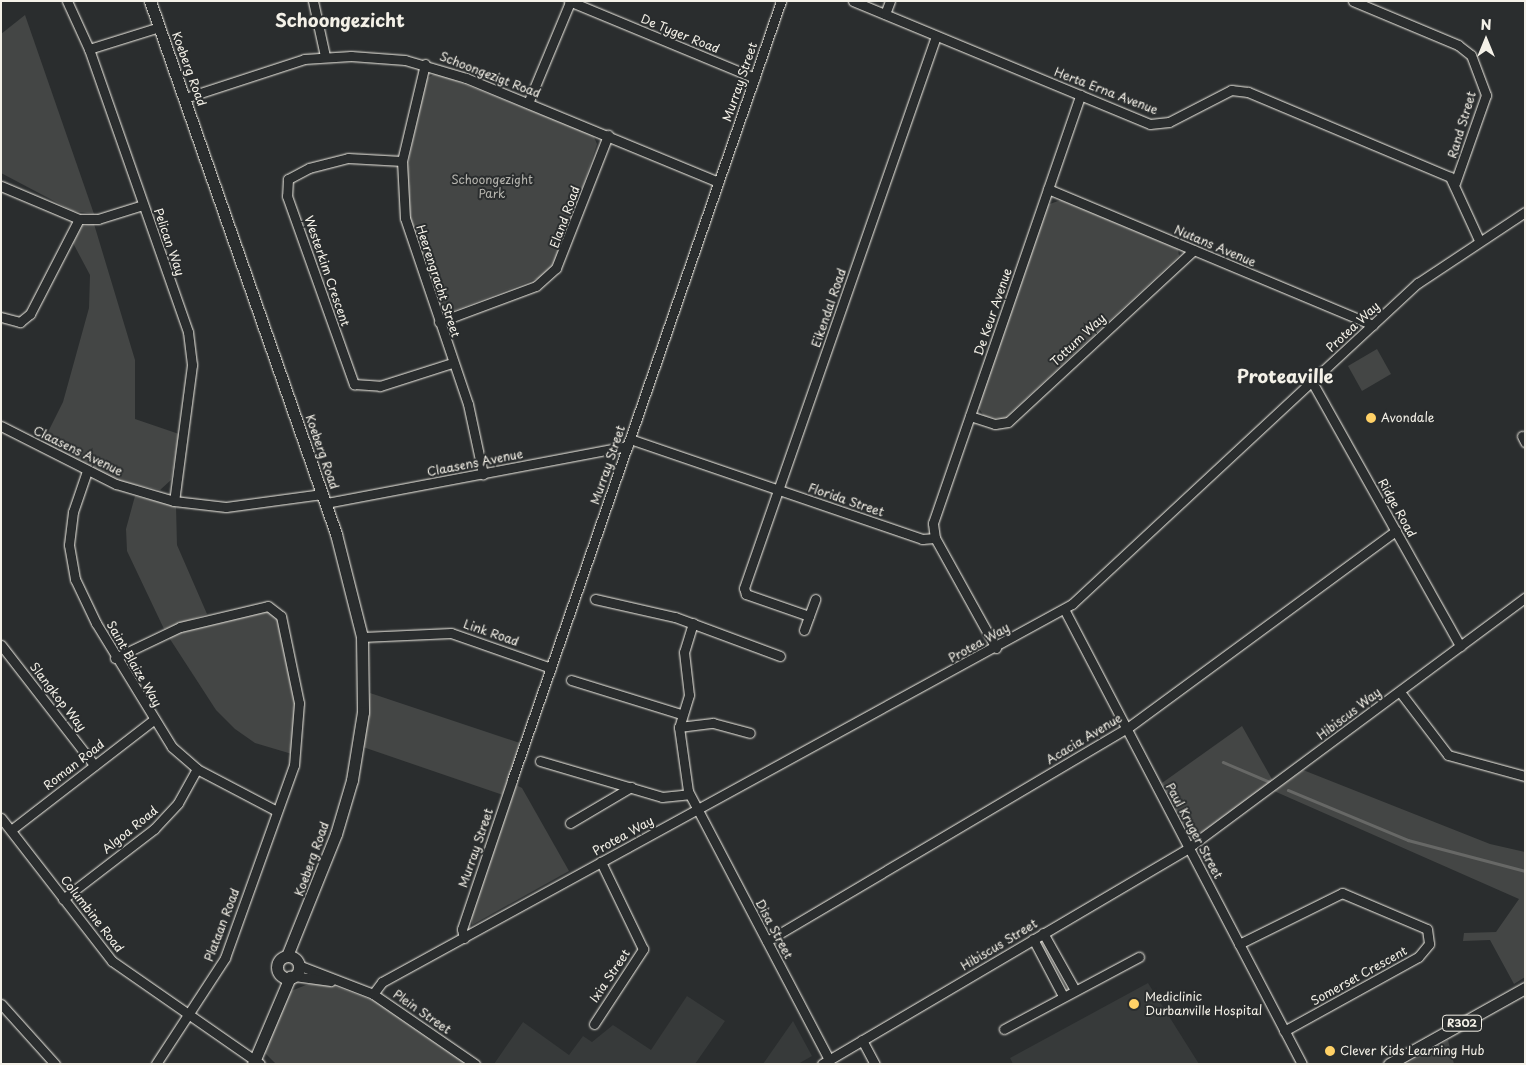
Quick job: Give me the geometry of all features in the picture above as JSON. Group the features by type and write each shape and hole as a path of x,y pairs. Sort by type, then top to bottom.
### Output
{"main road":[{"name":"Koeberg Road","path":"150,1 324,498 354,593 362,637 364,704 354,770 304,922 294,961"},
{"path":"256,1062 272,1011 288,976 294,961 278,963 288,976"},
{"name":"R302","path":"1388,1064 1525,988"}],"street":[{"name":"Pelican Way","path":"67,1 89,49 191,348 190,392 174,501"},
{"path":"313,1 325,56"},
{"name":"Murray Street","path":"464,938 462,929 781,1"},
{"name":"Herta Erna Avenue","path":"853,1 1080,95 1160,125 1228,92 1243,90 1439,171 1455,183"},
{"path":"881,13 883,1"},
{"path":"881,13 890,1"},
{"name":"Rand Street","path":"1353,1 1458,45 1471,55 1486,95 1455,183"},
{"path":"528,103 570,2"},
{"name":"De Tyger Road","path":"570,2 755,78"},
{"path":"89,49 159,27"},
{"name":"Eikendal Road","path":"809,616 746,594 744,588 776,489 936,36"},
{"name":"Schoongezigt Road","path":"185,98 249,74 325,56 425,64 528,103 718,182"},
{"name":"Heerengracht Street","path":"425,64 402,161 409,235 452,363 468,404 483,474"},
{"name":"De Keur Avenue","path":"936,538 933,523 1080,95"},
{"name":"Eland Road","path":"439,322 536,286 556,268 608,136"},
{"name":"Westerkim Crescent","path":"402,161 348,158 309,168 288,179 287,196 354,384 380,386 452,363"},
{"path":"1455,183 1479,240"},
{"path":"1,186 79,219 98,219 143,205"},
{"name":"Nutans Avenue","path":"1048,189 1373,325"},
{"name":"Protea Way","path":"373,994 382,982 996,648 1064,609 1430,273 1525,212"},
{"path":"1,317 20,322 30,314 79,219"},
{"name":"Tottum Way","path":"970,416 995,424 1008,422 1194,250"},
{"name":"Ridge Road","path":"1312,382 1460,646"},
{"name":"Claasens Avenue","path":"1,426 87,471 174,501 226,507 324,498 483,474 629,442"},
{"name":"Florida Street","path":"629,442 776,489 922,539 936,538"},
{"name":"Saint Blaize Way","path":"87,471 69,531 70,561 82,597 115,658 152,721 172,747 197,769 277,811"},
{"name":"Acacia Avenue","path":"767,941 1126,729 1396,531"},
{"path":"936,538 996,648"},
{"path":"595,598 693,624 780,656"},
{"path":"804,630 815,598"},
{"name":"Hibiscus Way","path":"1188,848 1525,598"},
{"name":"Plataan Road","path":"115,658 194,622 264,606 279,612 298,692 300,724 294,765 224,958 156,1064"},
{"name":"Paul Kruger Street","path":"1064,609 1302,1064"},
{"path":"540,761 631,786 662,797 689,794 679,727 681,714 689,695 684,652 693,624"},
{"name":"Link Road","path":"362,637 451,633 551,668"},
{"name":"Slangkop Way","path":"1,645 94,765"},
{"path":"571,680 681,714"},
{"path":"1400,692 1448,755 1525,776"},
{"name":"Roman Road","path":"11,830 152,721"},
{"path":"679,727 713,723 750,733"},
{"name":"Algoa Road","path":"63,898 154,829 178,803 197,769"},
{"path":"570,823 631,786"},
{"name":"Disa Street","path":"689,794 767,941 826,1062"},
{"name":"Columbine Road","path":"1,818 112,961 256,1062"},
{"name":"Hibiscus Street","path":"826,1062 1188,848"},
{"name":"Ixia Street","path":"594,1024 644,949 601,862"},
{"name":"Somerset Crescent","path":"1239,944 1342,893 1419,922 1427,929 1429,944 1418,958 1284,1031"},
{"path":"1043,933 1075,990"},
{"path":"1033,939 1063,996"},
{"path":"1004,1029 1139,957"},
{"name":"Plein Street","path":"294,961 373,994 475,1064"},
{"name":"Plein Street","path":"288,976 353,985"},
{"path":"1,1004 55,1064"},
{"path":"862,1040 875,1064"}],"shaded area":[{"name":"Mediclinic Durbanville Hospital","path":"1148,983 1199,1064 1013,1064 1010,1058"},
{"path":"687,996 725,1021 695,1064 494,1064 523,1022 569,1055 583,1036 592,1042 613,1025 651,1050"},
{"path":"793,1021 812,1056 798,1064 763,1064"}],"green space":[{"path":"25,15 94,214 73,211 1,173 1,34"},
{"name":"Schoongezight Park","path":"436,73 593,135 597,144 561,252 544,276 448,313 440,310 410,220 406,173 426,79"},
{"path":"1061,200 1178,249 1179,256 1004,419 984,416 978,407 1047,205"},
{"path":"94,224 135,360 135,419 179,434 171,480 160,490 118,481 43,442 63,402 89,308 90,275 73,243 82,226"},
{"path":"1377,349 1391,374 1362,391 1348,366"},
{"path":"135,496 176,506 177,545 207,614 164,629 127,551 126,529"},
{"path":"266,610 277,618 295,702 292,754 255,743 235,729 216,710 168,636"},
{"path":"370,693 520,743 503,795 363,747"},
{"path":"1242,726 1273,781 1201,833 1188,833 1162,783"},
{"path":"1303,770 1490,844 1525,852 1525,977 1514,984 1490,940 1463,941 1464,933 1496,932 1519,899 1274,791"},
{"path":"516,785 522,788 569,871 472,925 472,913"},
{"path":"311,983 331,985 375,1001 466,1064 276,1064 265,1053 266,1047 291,991"},
{"path":"1448,1040 1454,1064 1406,1064"}],"waterway":[{"path":"1223,762 1270,782"},
{"path":"1288,790 1408,840 1525,871"}],"place":[{"name":"Avondale","path":"1371,418"},
{"name":"Mediclinic Durbanville Hospital","path":"1134,1004"},
{"name":"Clever Kids Learning Hub","path":"1330,1051"}],"district":[{"name":"Schoongezicht","path":"340,20"},
{"name":"Proteaville","path":"1285,376"}]}
